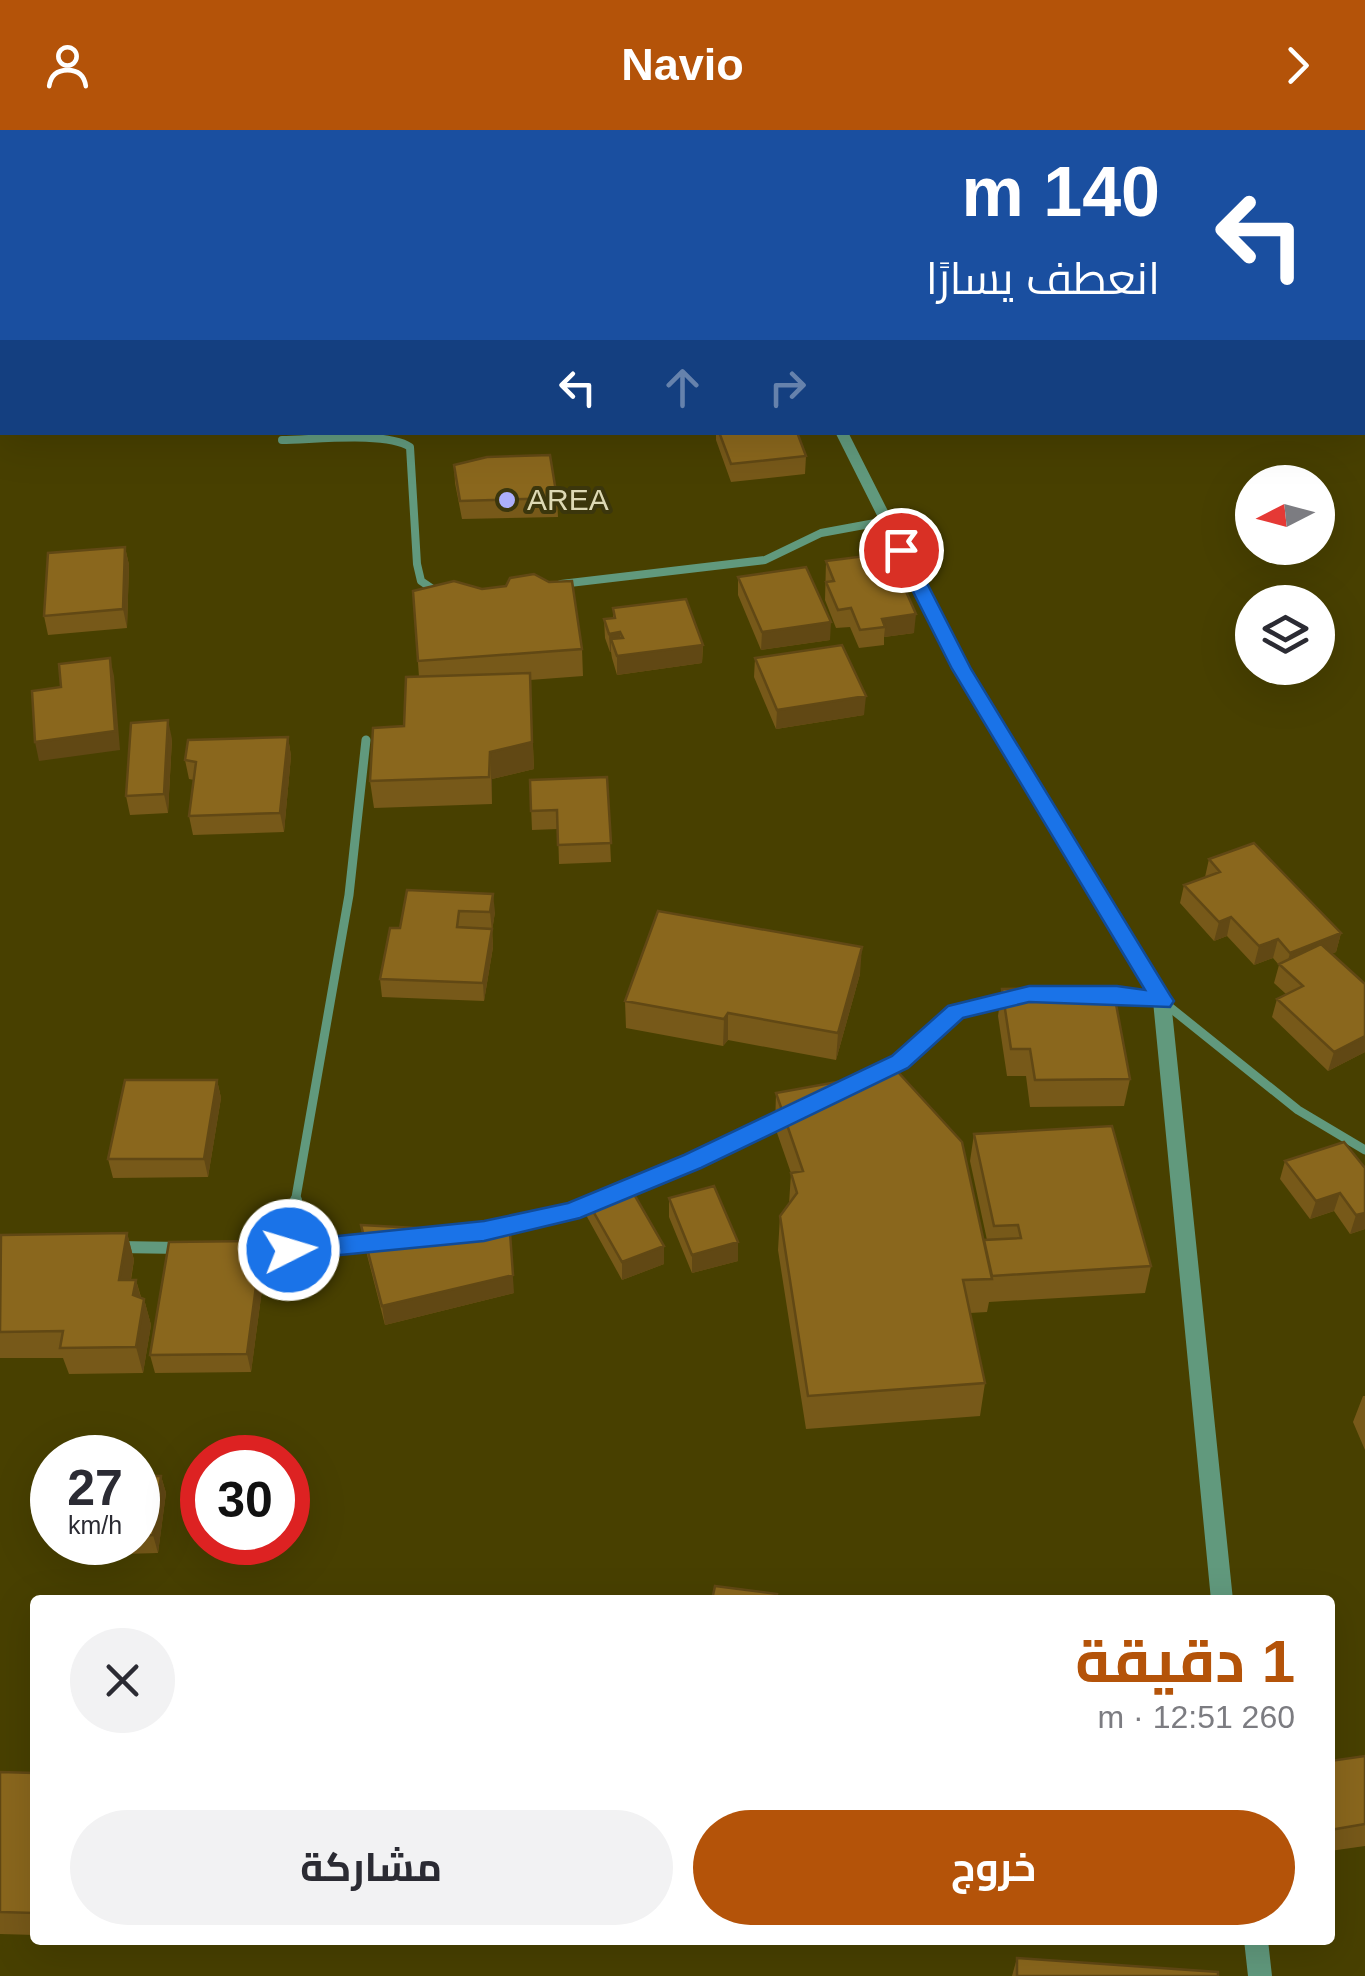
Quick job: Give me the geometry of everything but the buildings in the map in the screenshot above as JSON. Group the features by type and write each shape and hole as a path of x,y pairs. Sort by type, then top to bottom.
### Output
{"street":[{"path":"843,435 961,669 1162,1001 1298,1110 1365,1150"},
{"path":"282,440 384,440 401,441 410,447 417,564 422,581 434,592 450,596"},
{"path":"548,585 765,560 821,533 886,520"},
{"path":"289,1250 305,1133 350,895 366,740"},
{"path":"848,1087 900,1062 956,1012 1029,994"},
{"path":"1082,994 1117,994 1162,1001"},
{"path":"1162,1001 1221,1595"},
{"path":"450,1234 484,1231 572,1211 692,1162 796,1112"},
{"path":"234,1249 289,1250 398,1240"},
{"path":"106,1246 198,1248"},
{"path":"1257,1945 1260,1976"}],"place":[{"name":"AREA","path":"507,500"}],"route":[{"path":"289,1250 484,1231 572,1211 692,1162 900,1062 956,1012 1029,994 1117,994 1162,1001 961,669 901,550"}]}
